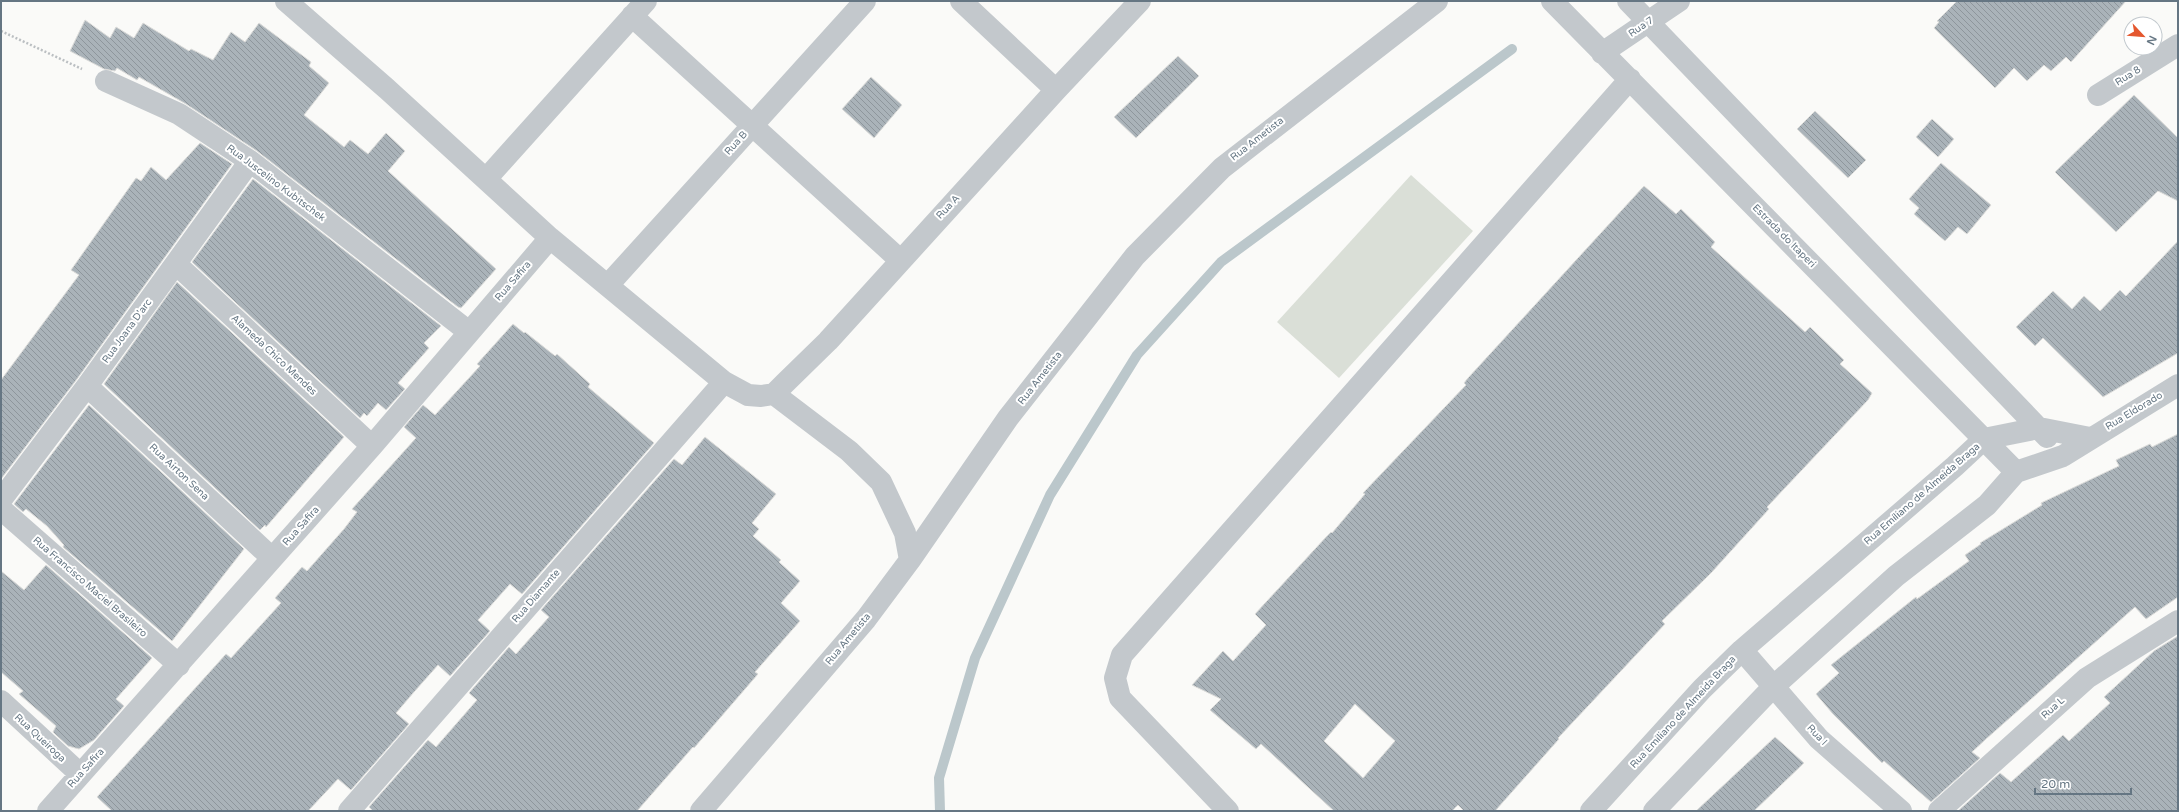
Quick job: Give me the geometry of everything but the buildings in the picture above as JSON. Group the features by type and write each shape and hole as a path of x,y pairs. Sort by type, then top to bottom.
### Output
{"street":[{"path":"286,1 550,238 724,382 748,395 761,396 774,394 849,451 882,482 905,533 910,560"},
{"name":"Rua B","path":"608,285 865,1"},
{"path":"961,1 1056,90"},
{"name":"Rua A","path":"774,394 828,341 1056,90 1140,1"},
{"name":"Rua Ametista","path":"701,811 866,619 910,560 1008,418 1135,256 1222,168 1437,1"},
{"name":"Estrada do Itaperi","path":"1552,1 2016,472"},
{"path":"1628,1 2039,428 2063,456"},
{"name":"Rua 7","path":"1602,53 1679,1"},
{"path":"486,179 639,9 753,125 900,260"},
{"name":"Rua 8","path":"2098,95 2178,45"},
{"path":"1228,811 1120,698 1115,678 1122,655 1630,79"},
{"name":"Rua Juscelino Kubitschek","path":"106,81 179,114 250,160 469,332"},
{"name":"Rua Joana D'arc","path":"1,500 87,386 250,160"},
{"name":"Rua Safira","path":"48,811 372,446 550,238"},
{"name":"Alameda Chico Mendes","path":"176,264 372,446"},
{"name":"Rua Diamante","path":"349,811 724,382"},
{"name":"Rua Eldorado","path":"2090,438 2178,385"},
{"name":"Rua Airton Sena","path":"87,386 272,558"},
{"name":"Rua Emíliano de Almeida Braga","path":"1591,811 1702,689 1742,650 1955,466 1984,439 2039,428 2090,438"},
{"path":"1654,811 1773,687 1896,576 1987,505 2016,472 2063,456 2090,438"},
{"name":"Rua Francisco Maciel Brasileiro","path":"1,509 179,665"},
{"name":"Rua L","path":"1939,811 2087,678 2178,620"},
{"name":"Rua I","path":"1742,650 1819,739 1901,811"},
{"name":"Rua Queiroga","path":"1,702 80,774"}],"path":[{"path":"1,31 106,81"}],"shaded area":[{"path":"1411,175 1473,231 1339,378 1277,322"}],"waterway":[{"path":"940,811 939,778 975,658 1050,495 1137,355 1221,262 1512,49"}]}
